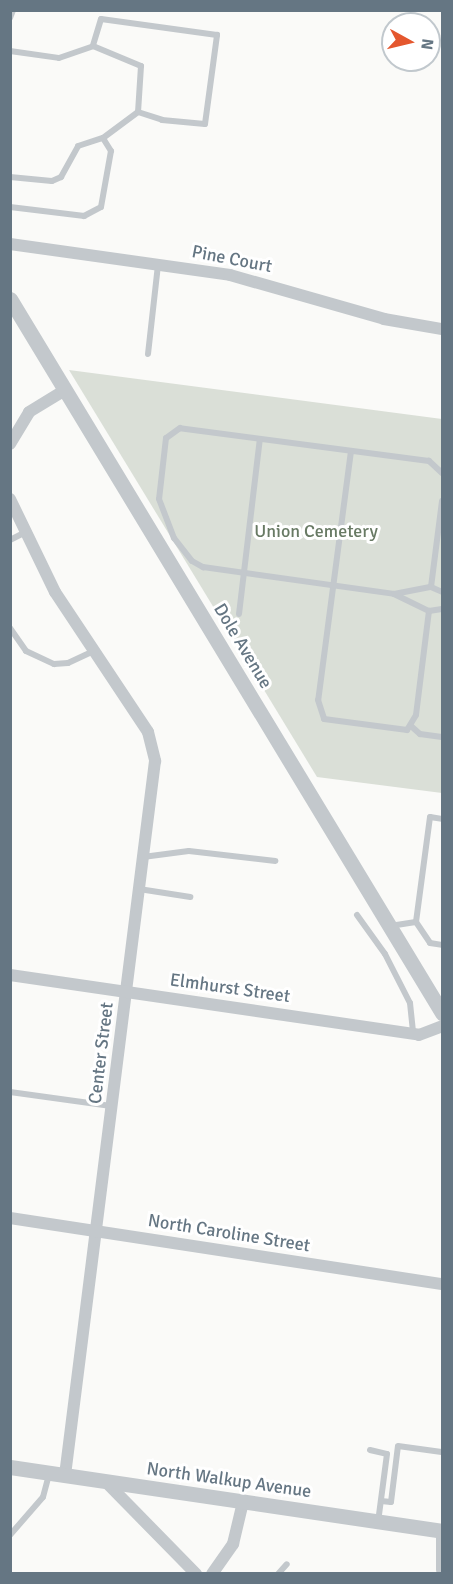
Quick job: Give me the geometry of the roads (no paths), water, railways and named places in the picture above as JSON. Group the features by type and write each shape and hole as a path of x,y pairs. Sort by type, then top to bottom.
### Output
{"street":[{"name":"Pine Court","path":"10,244 258,280 384,319 442,329"},
{"name":"Dole Avenue","path":"10,299 442,1013"},
{"path":"10,444 29,412 65,390"},
{"name":"Center Street","path":"10,499 24,533 55,592 139,717 153,746 154,776 65,1476"},
{"name":"Elmhurst Street","path":"10,975 412,1034 430,1033 442,1026"},
{"name":"North Caroline Street","path":"10,1218 442,1284"},
{"name":"North Walkup Avenue","path":"10,1467 442,1530"},
{"path":"106,1482 196,1574"},
{"path":"212,1574 237,1534 243,1502"},
{"path":"442,1530 442,1570"}],"lane":[{"path":"93,46 101,19 217,34 205,124 162,120 138,112"},
{"path":"10,51 60,58 93,46 141,66 138,112 103,138 78,146 61,177 52,181 10,177"},
{"path":"10,207 84,216 101,207 111,151 103,138"},
{"path":"148,354 158,264"},
{"path":"442,473 429,461 180,428 169,432 164,444 159,499 174,538 196,565 244,574 394,594 431,587 442,592"},
{"path":"239,614 260,439"},
{"path":"351,451 318,700 321,714 334,723 394,731 411,726 416,715 429,611"},
{"path":"431,587 442,501"},
{"path":"10,540 24,533"},
{"path":"394,594 429,611 442,609"},
{"path":"10,628 26,651 54,664 68,663 94,651"},
{"path":"411,726 420,734 442,737"},
{"path":"442,819 430,817 416,922 430,943 442,945"},
{"path":"142,857 189,850 275,861"},
{"path":"139,889 190,897"},
{"path":"357,915 386,954 410,1003 414,1019 412,1034"},
{"path":"390,926 416,922"},
{"path":"10,1092 113,1106"},
{"path":"381,1501 391,1502 398,1446 442,1452"},
{"path":"370,1450 387,1454 378,1522"},
{"path":"10,1535 43,1497 49,1473"},
{"path":"278,1574 287,1564"}],"park label":[{"name":"Union Cemetery","path":"316,531"}]}
